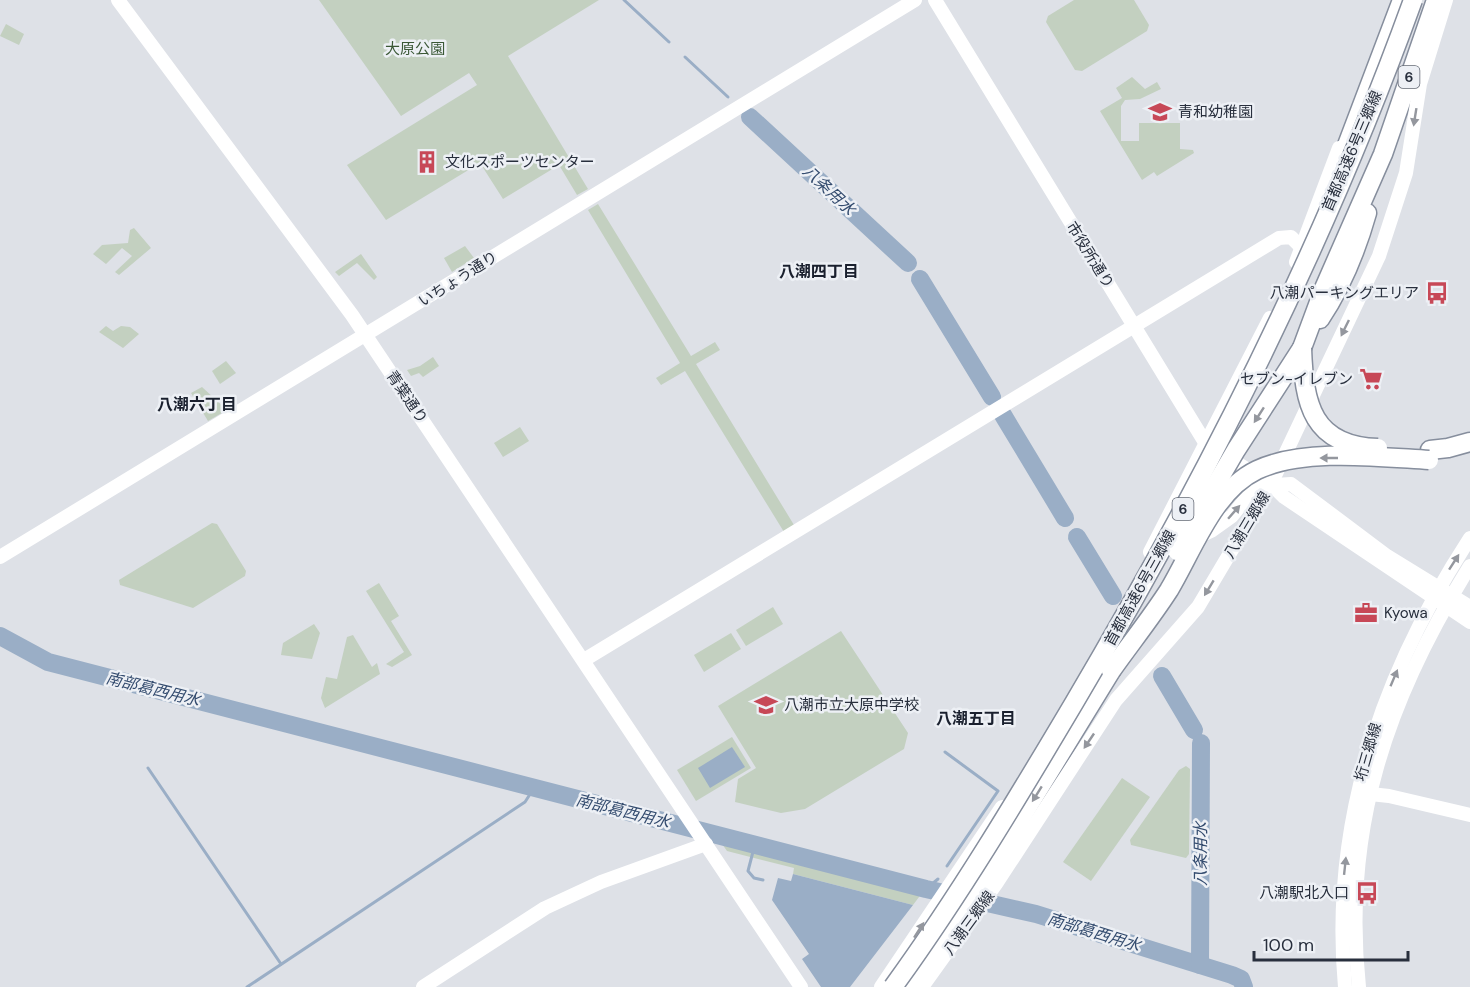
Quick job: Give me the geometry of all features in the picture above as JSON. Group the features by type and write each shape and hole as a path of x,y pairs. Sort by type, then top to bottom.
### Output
{"highway":[{"path":"1308,244 1401,0"},
{"name":"首都高速6号三郷線","path":"893,987 974,867 1119,628 1236,408 1413,0"},
{"name":"首都高速6号三郷線","path":"911,987 986,875 1111,671 1195,518 1302,348 1325,286 1383,154 1436,0"},
{"path":"1302,348 1303,379 1310,408 1315,419 1338,440 1371,448 1429,455 1470,442"},
{"path":"1111,671 1168,591 1218,506 1237,484 1255,471 1277,463 1303,458 1470,455"}],"street":[{"name":"青葉通り","path":"118,0 366,335 801,987"},
{"name":"いちょう通り","path":"0,557 915,0"},
{"name":"市役所通り","path":"935,0 1206,444 1449,601"},
{"name":"八潮三郷線","path":"922,987 996,884 1116,700 1198,607 1271,484 1379,256 1406,173 1420,84 1446,0"},
{"path":"584,660 1279,238 1290,237 1308,244 1147,559 1011,794 881,987"},
{"path":"1147,559 1220,526 1232,516 1256,486 1271,484"},
{"name":"垳三郷線","path":"1345,987 1342,950 1344,881 1386,697 1436,592 1470,538"},
{"name":"垳三郷線","path":"1359,987 1355,948 1363,793 1396,708 1449,601 1470,566"},
{"path":"1449,601 1470,607"},
{"path":"1449,601 1470,622"},
{"path":"1363,793 1470,815"},
{"path":"423,987 545,908 601,882 706,844"}],"green space":[{"name":"大原公園","path":"319,0 599,0 508,56 588,189 577,195 559,165 503,199 480,163 386,220 347,165 477,85 469,73 401,116"},
{"path":"1074,0 1134,0 1149,25 1147,31 1082,71 1075,70 1046,22 1048,16"},
{"path":"6,24 24,34 19,45 0,36"},
{"path":"1132,77 1145,89 1157,82 1161,89 1140,99 1125,100 1121,106 1121,141 1139,141 1139,123 1180,123 1180,149 1193,150 1194,153 1157,176 1154,172 1142,180 1100,111 1122,98 1116,88"},
{"path":"598,204 691,356 715,342 720,350 696,364 794,525 784,532 685,371 661,385 656,378 680,363 588,210"},
{"path":"134,228 151,248 119,275 115,272 132,256 122,248 106,264 93,254 102,245 128,243 130,230"},
{"path":"465,246 474,258 452,272 444,258"},
{"path":"361,254 377,277 374,280 357,263 339,276 335,272"},
{"path":"106,326 113,331 121,326 130,327 139,334 123,348 99,332"},
{"path":"433,357 439,366 423,377 419,373 411,376 407,370 420,366"},
{"path":"226,361 236,373 220,384 212,371"},
{"path":"202,387 227,410 208,421 191,393"},
{"path":"520,427 529,441 503,457 494,443"},
{"path":"212,523 217,524 246,571 245,576 193,608 120,585 119,580"},
{"path":"379,583 399,616 391,621 412,655 392,667 386,664 404,652 366,591"},
{"path":"773,607 783,624 746,646 736,630"},
{"path":"314,624 320,633 312,659 281,655 283,643"},
{"path":"841,631 908,733 904,749 805,809 781,813 735,802 738,779 756,768 718,706"},
{"path":"731,633 741,649 704,672 694,655"},
{"path":"353,635 372,667 377,663 380,674 325,708 321,698 326,677 337,679 347,637"},
{"path":"732,737 751,768 696,801 677,770"},
{"path":"1186,766 1190,769 1189,854 1186,858 1131,845 1130,840 1179,770"},
{"path":"1122,778 1150,797 1091,881 1063,862"},
{"path":"720,841 922,893 913,905 793,874 794,868 727,851"}],"water":[{"path":"732,747 745,767 710,788 698,768"},
{"path":"793,874 913,905 850,987 821,987 802,959 809,954 772,900 778,878 791,881"}],"waterway":[{"name":"八条用水","path":"624,0 669,42"},
{"name":"八条用水","path":"685,57 728,97"},
{"name":"八条用水","path":"750,117 908,263"},
{"name":"八条用水","path":"920,279 992,397"},
{"name":"八条用水","path":"1003,415 1065,518"},
{"name":"八条用水","path":"1077,537 1113,596"},
{"name":"南部葛西用水","path":"0,636 48,662 926,889 1036,914 1232,975 1241,979 1244,987"},
{"name":"八条用水","path":"1162,676 1194,730"},
{"name":"八条用水","path":"1200,965 1201,743"},
{"path":"945,752 998,791 947,866"},
{"path":"148,768 281,964"},
{"path":"247,987 525,802 534,788"},
{"path":"755,844 748,871 754,878 763,880"},
{"path":"926,889 938,879"}],"place":[{"name":"青和幼稚園","path":"1160,112"},
{"name":"文化スポーツセンター","path":"427,162"},
{"name":"八潮パーキングエリア","path":"1437,293"},
{"name":"セブン-イレブン","path":"1371,379"},
{"name":"Kyowa","path":"1366,613"},
{"name":"八潮市立大原中学校","path":"766,705"},
{"name":"八潮駅北入口","path":"1367,893"}],"district":[{"name":"八潮四丁目","path":"819,271"},
{"name":"八潮六丁目","path":"197,404"},
{"name":"八潮五丁目","path":"976,718"}]}
